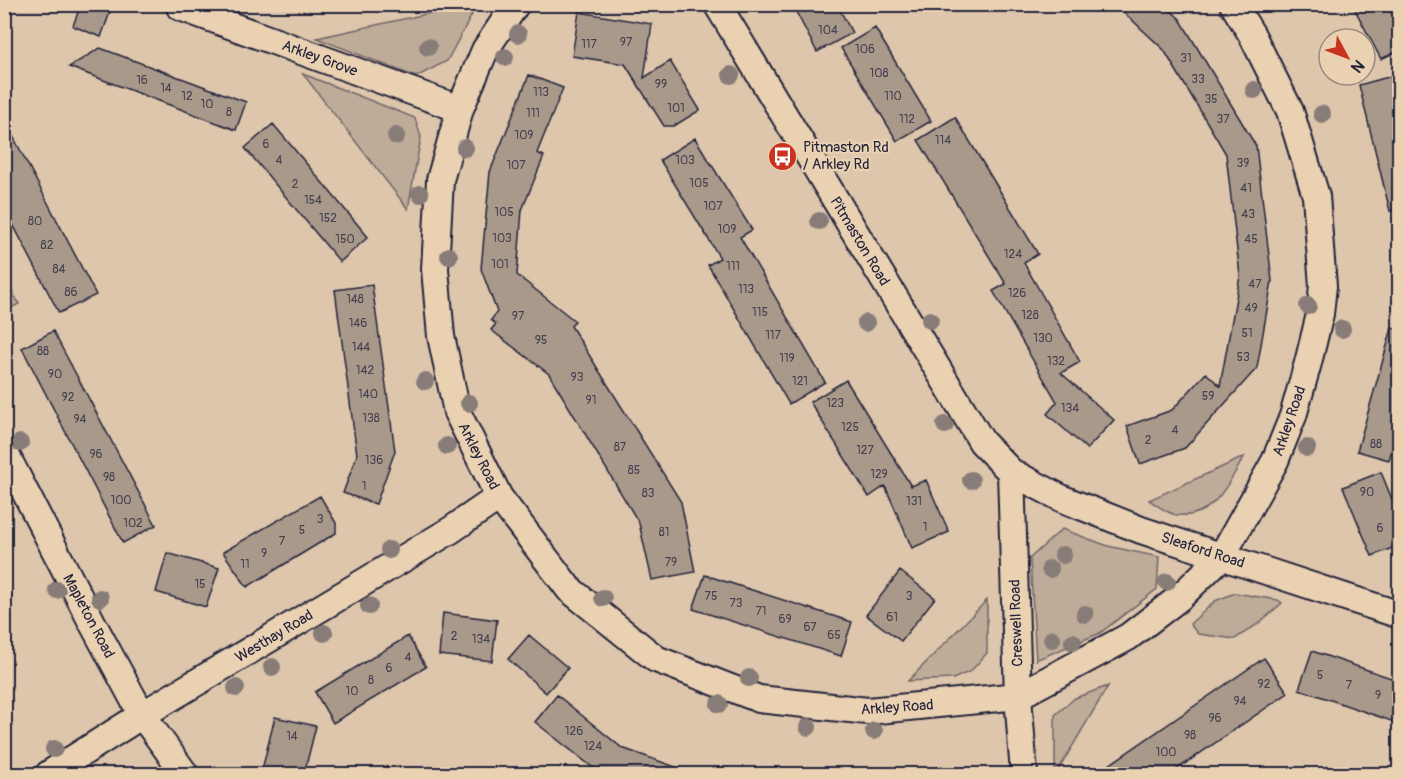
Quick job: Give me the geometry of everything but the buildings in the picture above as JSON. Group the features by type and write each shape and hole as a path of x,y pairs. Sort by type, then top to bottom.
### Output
{"street":[{"name":"Arkley Road","path":"516,4 485,50 460,110 440,180 435,269 441,336 457,412 499,496 570,589 656,659 759,699 868,711 1018,696 1128,637 1179,598 1222,556 1275,460 1293,416 1320,314 1323,286 1316,196 1290,111 1252,34 1233,4"},
{"name":"Pitmaston Road","path":"717,4 982,442 1011,472"},
{"name":"Arkley Grove","path":"180,7 460,110"},
{"name":"Mapleton Road","path":"4,451 142,715 185,774"},
{"name":"Sleaford Road","path":"1011,472 1063,500 1142,530 1400,615"},
{"name":"Creswell Road","path":"1011,472 1018,696 1024,774"},
{"name":"Westhay Road","path":"49,774 142,715 451,530 499,496"}],"shaded area":[{"path":"467,5 477,5 447,61 416,77 317,38"},
{"path":"303,74 415,118 421,137 408,209"},
{"path":"4,276 19,304 5,311 4,311"},
{"path":"1244,457 1219,497 1201,511 1191,515 1174,515 1149,500"},
{"path":"1062,529 1108,546 1159,557 1157,589 1100,633 1036,660 1030,558"},
{"path":"1235,593 1278,600 1282,603 1258,624 1235,639 1198,634 1190,624 1215,601"},
{"path":"987,600 987,653 971,671 953,679 908,681"},
{"path":"1108,686 1055,774 1055,715 1075,698"}],"place":[{"name":"Pitmaston Rd / Arkley Rd","path":"782,156"}]}
